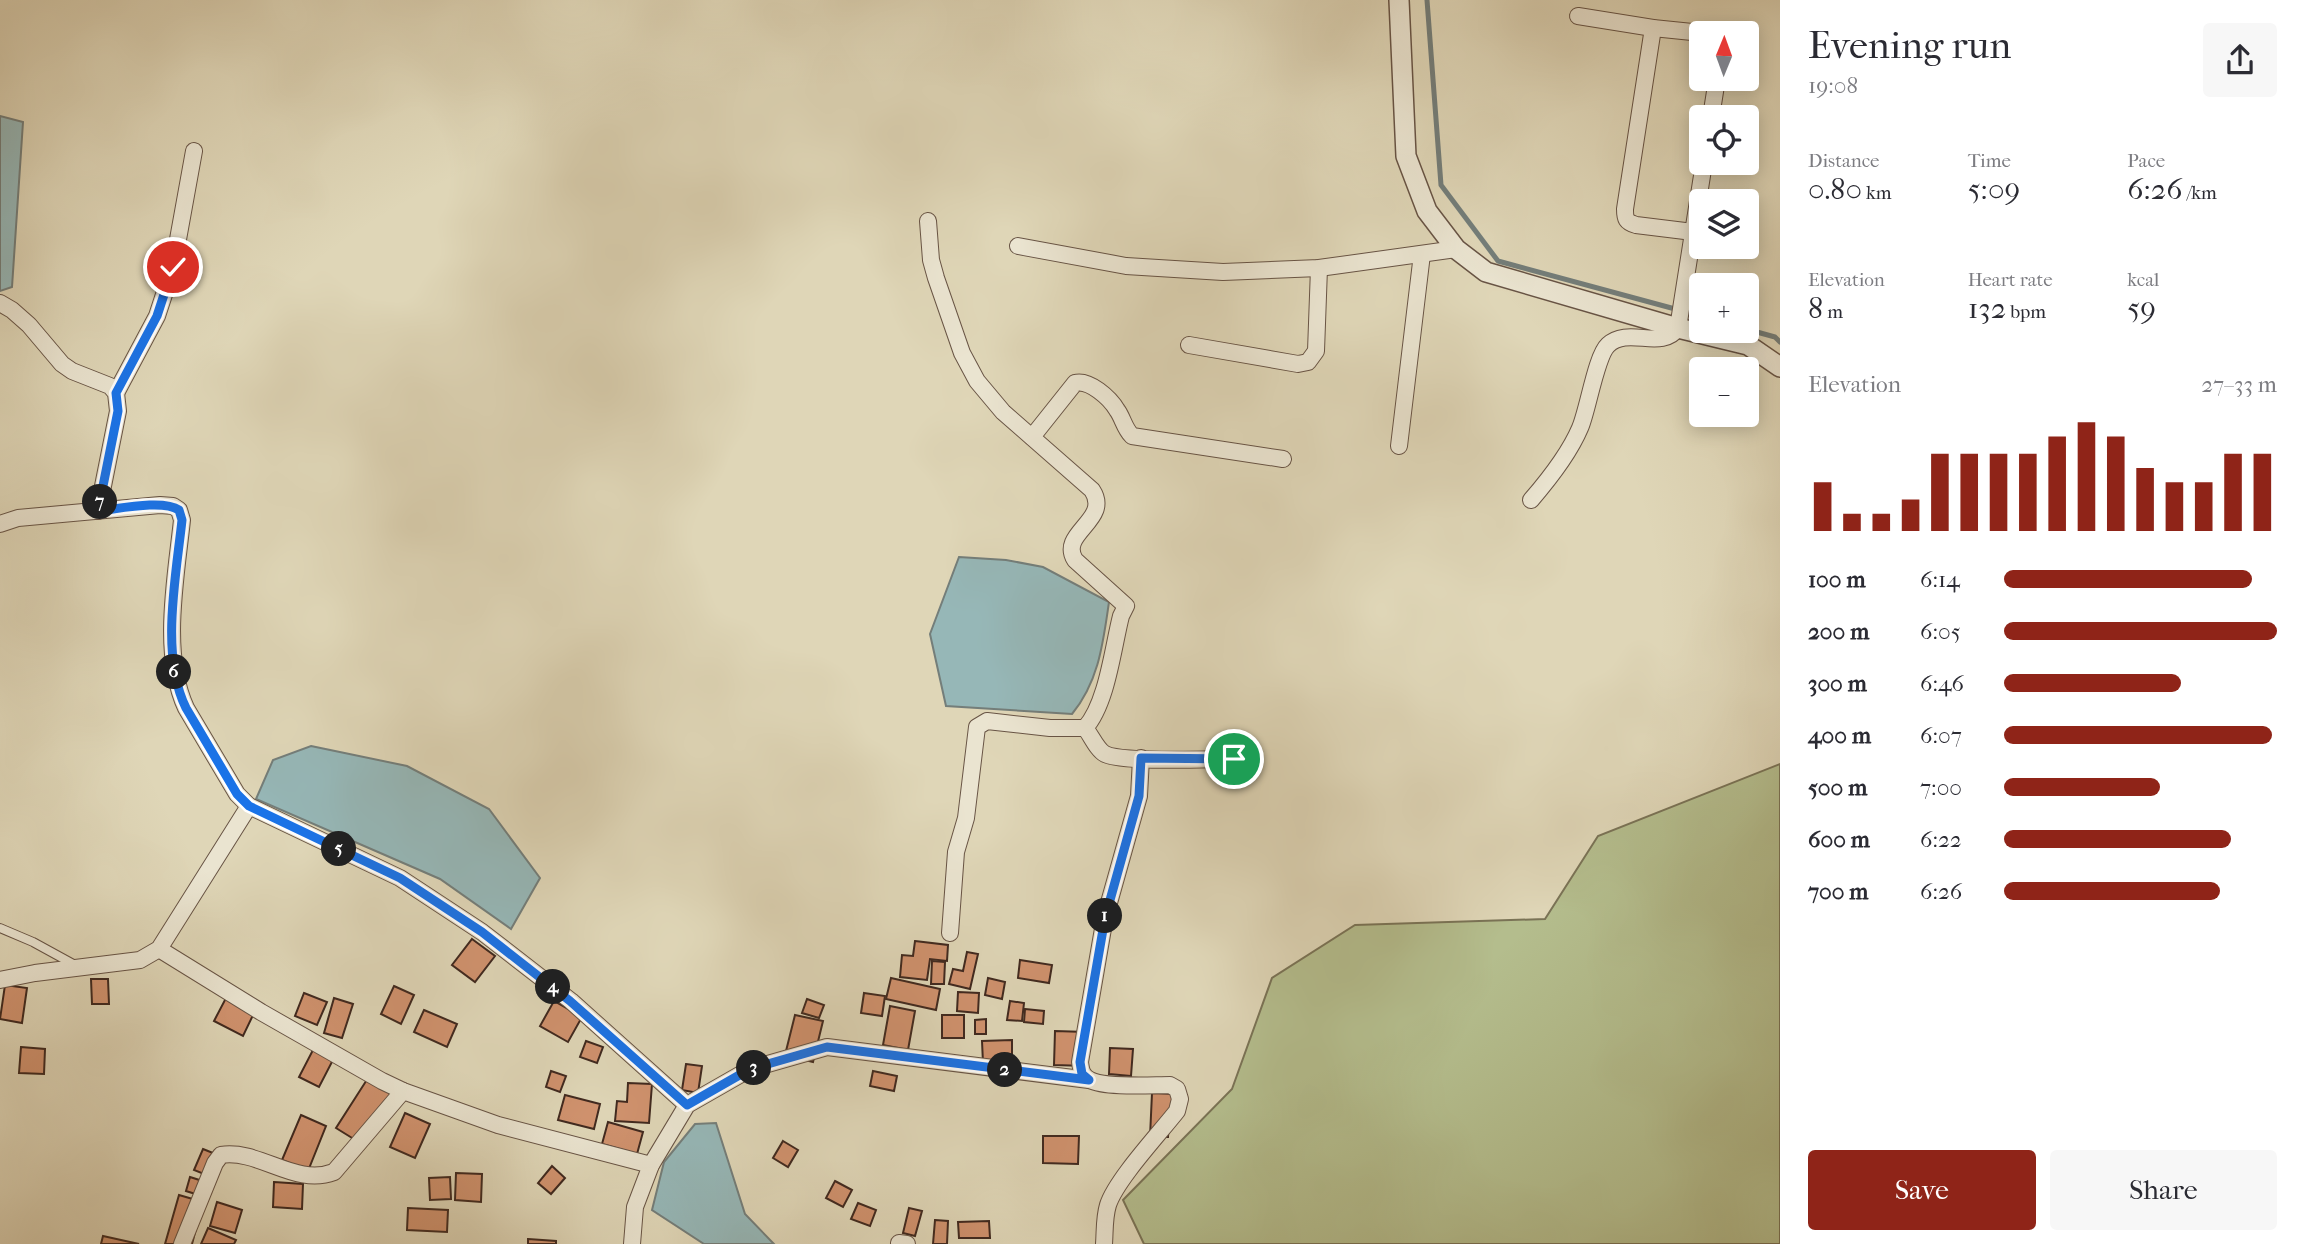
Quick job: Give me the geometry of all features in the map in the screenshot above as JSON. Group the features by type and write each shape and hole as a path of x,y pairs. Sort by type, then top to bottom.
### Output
{"street":[{"path":"1399,0 1406,156 1427,211 1456,249 1486,272 1748,345 1780,367"},
{"path":"1578,16 1689,32"},
{"path":"1653,28 1625,218 1636,225 1689,232"},
{"path":"116,393 157,316 173,267 194,151"},
{"path":"928,221 931,260 936,278 972,373 990,400 1097,497 1096,511 1073,541 1072,554 1075,560 1126,606 1121,616 1102,696 1085,727"},
{"path":"1018,246 1126,266 1223,272 1319,268 1456,249"},
{"path":"1399,446 1422,254"},
{"path":"1531,500 1549,480 1573,443 1586,414 1601,357 1607,345 1634,337 1663,339 1674,334 1679,324 1689,259"},
{"path":"1189,345 1298,364 1308,362 1316,351 1319,268"},
{"path":"0,303 12,310 62,364 72,371 110,386 116,393 118,411 98,511"},
{"path":"1032,437 1075,383 1082,381 1088,383 1116,408 1127,432 1132,436 1283,459"},
{"path":"0,524 18,518 160,505 173,506 179,510 182,520 173,610 174,674 179,693 237,794 249,806 400,878 482,932 570,1001 687,1105"},
{"path":"950,933 956,852 966,818 977,726 987,721 1050,728 1085,727"},
{"path":"1085,727 1104,754 1141,758 1234,759"},
{"path":"1089,1080 1082,1074 1080,1062 1105,918 1139,796 1141,758"},
{"path":"0,980 140,960 159,950 249,806"},
{"path":"159,950 382,1082 498,1125 650,1165"},
{"path":"648,1244 633,1239 635,1207 650,1165 687,1105 750,1069 827,1047 1089,1080 1102,1084 1170,1085 1177,1089 1180,1099 1177,1111 1116,1190 1105,1223 1104,1244"},
{"path":"182,1244 215,1163 221,1155 241,1156 308,1177 321,1177 334,1172 403,1091"}],"lane":[{"path":"0,928 82,967"}],"green space":[{"path":"1780,764 1780,1244 1144,1244 1123,1200 1232,1089 1272,978 1355,925 1545,919 1598,836"}],"water":[{"path":"0,116 23,122 12,287 0,291"},
{"path":"959,557 1006,560 1043,567 1109,602 1102,647 1094,675 1072,714 946,706 930,634"},
{"path":"311,746 407,766 489,809 540,878 511,929 440,879 256,799 273,760"},
{"path":"716,1123 745,1214 774,1244 704,1244 652,1210 664,1162 695,1124"}],"building":[{"path":"472,939 495,956 475,982 452,965"},
{"path":"915,941 948,945 947,961 930,959 927,980 900,977 902,955 913,956"},
{"path":"967,952 978,954 970,989 949,984 953,969 963,971"},
{"path":"1020,960 1052,965 1049,983 1018,978"},
{"path":"932,961 945,962 944,984 931,984"},
{"path":"891,978 940,989 936,1010 886,999"},
{"path":"988,978 1005,982 1002,999 985,995"},
{"path":"91,979 108,979 109,1004 92,1004"},
{"path":"5,985 27,988 22,1023 0,1019"},
{"path":"394,986 414,995 401,1024 381,1014"},
{"path":"958,992 979,993 978,1013 957,1011"},
{"path":"304,993 327,1002 317,1025 295,1016"},
{"path":"864,993 885,996 882,1016 861,1013"},
{"path":"226,998 254,1013 243,1036 214,1021"},
{"path":"334,998 353,1004 342,1038 324,1033"},
{"path":"807,999 824,1005 819,1018 802,1013"},
{"path":"554,1001 582,1017 568,1042 540,1026"},
{"path":"1010,1001 1024,1003 1022,1021 1007,1020"},
{"path":"890,1006 915,1011 908,1050 883,1045"},
{"path":"1025,1009 1044,1011 1043,1024 1024,1022"},
{"path":"424,1010 457,1024 447,1047 414,1032"},
{"path":"795,1015 823,1021 813,1062 785,1055"},
{"path":"942,1015 964,1015 964,1038 942,1038"},
{"path":"986,1019 986,1034 975,1034 975,1020"},
{"path":"1055,1031 1086,1032 1086,1066 1054,1065"},
{"path":"1012,1040 1012,1062 983,1063 982,1041"},
{"path":"586,1041 603,1047 597,1063 580,1057"},
{"path":"21,1047 45,1049 44,1074 19,1073"},
{"path":"314,1048 334,1058 319,1087 299,1077"},
{"path":"1110,1048 1133,1049 1131,1076 1109,1074"},
{"path":"686,1064 702,1066 698,1093 682,1090"},
{"path":"551,1071 566,1076 560,1092 546,1087"},
{"path":"873,1071 897,1076 894,1091 870,1086"},
{"path":"368,1078 397,1096 365,1146 336,1128"},
{"path":"628,1083 652,1084 649,1123 615,1121 617,1101 627,1102"},
{"path":"1152,1093 1178,1094 1169,1121 1168,1137 1150,1137"},
{"path":"565,1095 600,1104 594,1129 558,1120"},
{"path":"405,1113 430,1124 415,1158 390,1147"},
{"path":"301,1115 326,1126 308,1171 282,1160"},
{"path":"608,1122 643,1132 637,1154 602,1144"},
{"path":"1043,1136 1079,1136 1078,1164 1043,1163"},
{"path":"783,1141 798,1150 788,1167 773,1158"},
{"path":"203,1149 223,1157 214,1178 194,1170"},
{"path":"552,1166 565,1178 551,1194 538,1183"},
{"path":"456,1173 482,1174 481,1202 455,1200"},
{"path":"190,1177 212,1184 208,1198 186,1191"},
{"path":"450,1177 451,1199 430,1200 429,1178"},
{"path":"835,1181 852,1190 843,1207 826,1198"},
{"path":"274,1182 303,1184 302,1209 273,1207"},
{"path":"179,1195 203,1202 192,1244 165,1244"},
{"path":"217,1202 242,1210 235,1233 210,1226"},
{"path":"858,1203 876,1210 870,1226 851,1219"},
{"path":"408,1208 448,1210 447,1232 407,1230"},
{"path":"909,1208 922,1211 915,1236 903,1233"},
{"path":"935,1220 948,1221 947,1244 933,1244"},
{"path":"989,1221 990,1238 959,1238 958,1222"},
{"path":"208,1228 236,1240 234,1244 201,1244"},
{"path":"103,1236 139,1244 101,1244"},
{"path":"528,1239 556,1241 556,1244 528,1244"}],"waterway":[{"path":"1427,0 1441,185 1498,261 1689,313"},
{"path":"1759,333 1775,337 1780,342"}],"route":[{"path":"173,267 157,316 116,393 118,411 98,511 160,505 173,506 179,510 182,520 173,610 174,674 186,708 237,794 249,806 400,878 482,932 570,1001 687,1105 750,1069 827,1047 1089,1080 1082,1074 1080,1062 1105,918 1139,796 1141,758 1234,759"}]}
